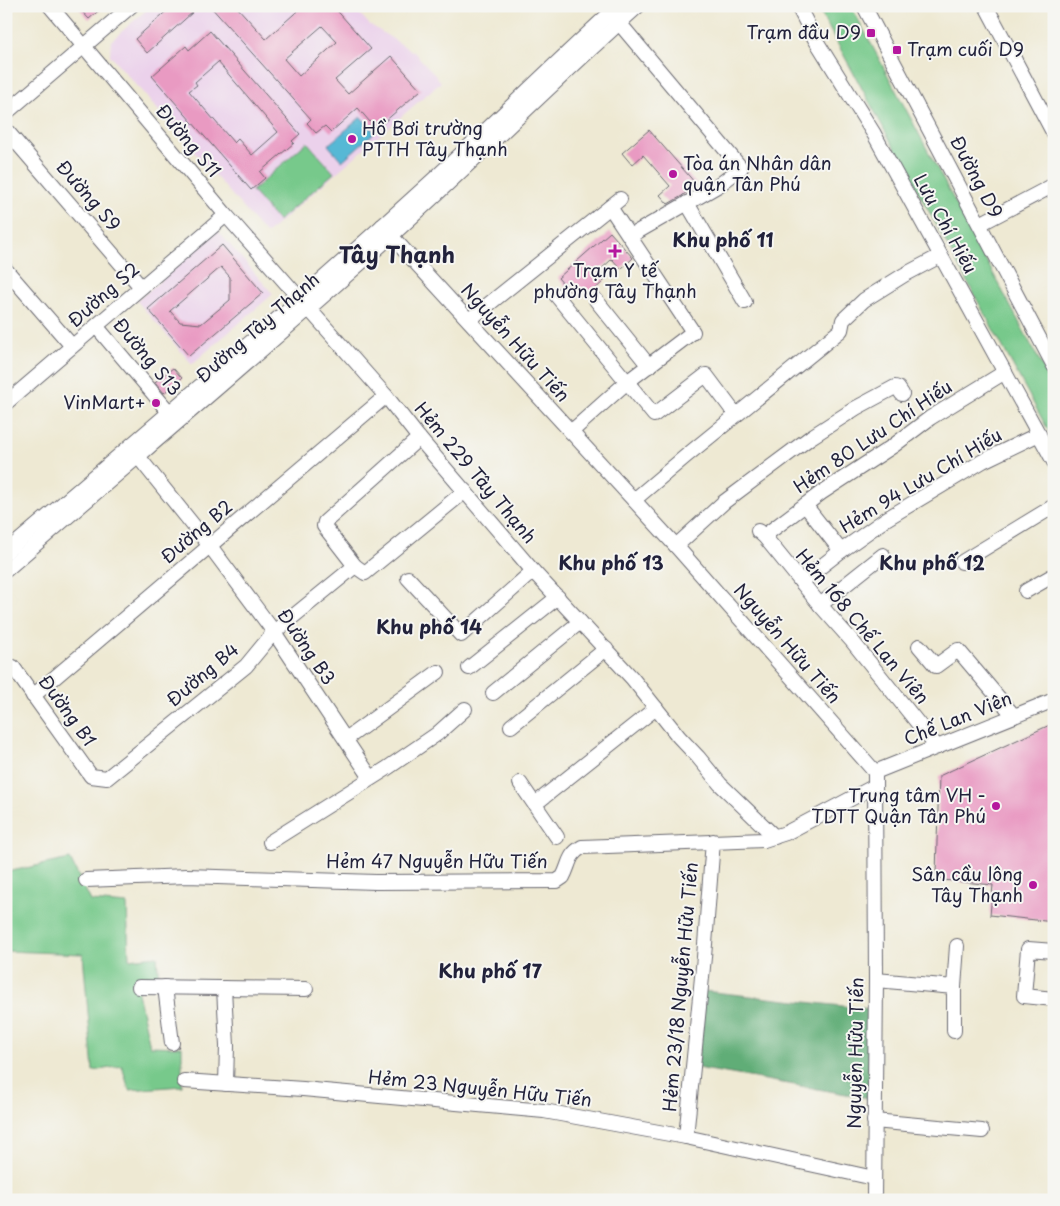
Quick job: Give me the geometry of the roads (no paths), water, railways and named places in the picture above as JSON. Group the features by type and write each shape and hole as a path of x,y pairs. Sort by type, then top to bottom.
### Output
{"street":[{"name":"Đường S11","path":"50,6 226,216 309,309"},
{"path":"6,114 131,6"},
{"name":"Đường Tây Thạnh","path":"6,552 248,363 309,309 433,180 616,14 638,6"},
{"name":"Lưu Chí Hiếu","path":"798,6 815,39 874,134 1054,462"},
{"name":"Đường D9","path":"864,6 1054,366"},
{"path":"986,6 1054,134"},
{"path":"616,14 741,168 719,185 630,236"},
{"name":"Đường S9","path":"6,130 141,287"},
{"path":"980,224 1054,185"},
{"path":"469,320 615,203 630,236 693,332 627,382 571,432"},
{"path":"687,203 745,302"},
{"name":"Đường S2","path":"6,403 226,216"},
{"name":"Đường Tây Thạnh","path":"6,570 134,451 169,412 240,352 299,298 386,231"},
{"name":"Nguyễn Hữu Tiến","path":"386,231 676,546 875,779 874,1200"},
{"path":"634,500 841,330 843,320 864,300 904,275 940,256"},
{"path":"6,270 72,346"},
{"path":"556,295 654,415 706,375 736,415"},
{"path":"596,300 649,366"},
{"name":"Hẻm 229 Tây Thạnh","path":"309,309 386,396 419,438 533,571 632,678 720,784 775,837"},
{"name":"Đường S13","path":"96,326 169,412"},
{"name":"Hẻm 80 Lưu Chí Hiếu","path":"761,533 892,446 930,418 1005,372"},
{"path":"676,546 724,502 810,437 856,408 895,387 902,394"},
{"name":"Đường B2","path":"33,696 386,396"},
{"name":"Hẻm 94 Lưu Chí Hiếu","path":"801,582 886,519 983,461 1039,434"},
{"path":"419,438 325,522 324,526 354,566 365,573 465,491"},
{"name":"Đường B3","path":"134,451 210,546 274,632 371,778"},
{"path":"805,505 841,551"},
{"path":"962,562 1054,506"},
{"name":"Hẻm 168 Chế Lan Viên","path":"761,533 938,747"},
{"path":"820,605 883,555"},
{"name":"Đường B4","path":"91,776 106,778 246,666 274,632 354,566"},
{"path":"408,578 461,635 533,571"},
{"path":"1026,591 1054,575"},
{"path":"469,668 558,597"},
{"path":"493,693 580,622"},
{"path":"919,646 936,666 958,650 1014,716"},
{"path":"511,726 606,649"},
{"name":"Đường B1","path":"13,667 91,776"},
{"path":"346,739 438,672"},
{"name":"Chế Lan Viên","path":"875,779 938,747 1054,700"},
{"path":"535,804 656,708"},
{"path":"270,842 436,734 466,709"},
{"name":"Hẻm 47 Nguyễn Hữu Tiến","path":"86,880 187,876 376,882 557,881 563,877 571,857 582,847 753,841 775,837 786,833 875,779"},
{"path":"520,783 557,837"},
{"name":"Hẻm 23/18 Nguyễn Hữu Tiến","path":"686,1137 704,957 713,841"},
{"path":"954,1030 954,987 957,946"},
{"path":"1054,950 1028,949 1024,996 1054,1000"},
{"path":"876,980 954,987"},
{"path":"139,987 306,989"},
{"path":"165,987 172,1043"},
{"path":"224,988 226,1084"},
{"name":"Hẻm 23 Nguyễn Hữu Tiến","path":"184,1081 303,1089 544,1111 686,1137 874,1178"},
{"path":"874,1121 982,1131"}],"water":[{"name":"Hồ Bơi trường PTTH Tây Thạnh","path":"361,117 375,132 342,161 328,145"}],"place":[{"name":"Trạm đầu D9","path":"871,33"},
{"name":"Trạm cuối D9","path":"897,50"},
{"name":"Hồ Bơi trường PTTH Tây Thạnh","path":"352,139"},
{"name":"Tòa án Nhân dân quận Tân Phú","path":"673,174"},
{"name":"Trạm Y tế phường Tây Thạnh","path":"615,251"},
{"name":"VinMart+","path":"156,403"},
{"name":"Trung tâm VH - TDTT Quận Tân Phú","path":"996,806"},
{"name":"Sân cầu lông Tây Thạnh","path":"1033,885"}],"district":[{"name":"Khu phố 11","path":"723,240"},
{"name":"Tây Thạnh","path":"397,255"},
{"name":"Khu phố 13","path":"611,563"},
{"name":"Khu phố 12","path":"932,563"},
{"name":"Khu phố 14","path":"429,627"},
{"name":"Khu phố 17","path":"490,971"}]}
